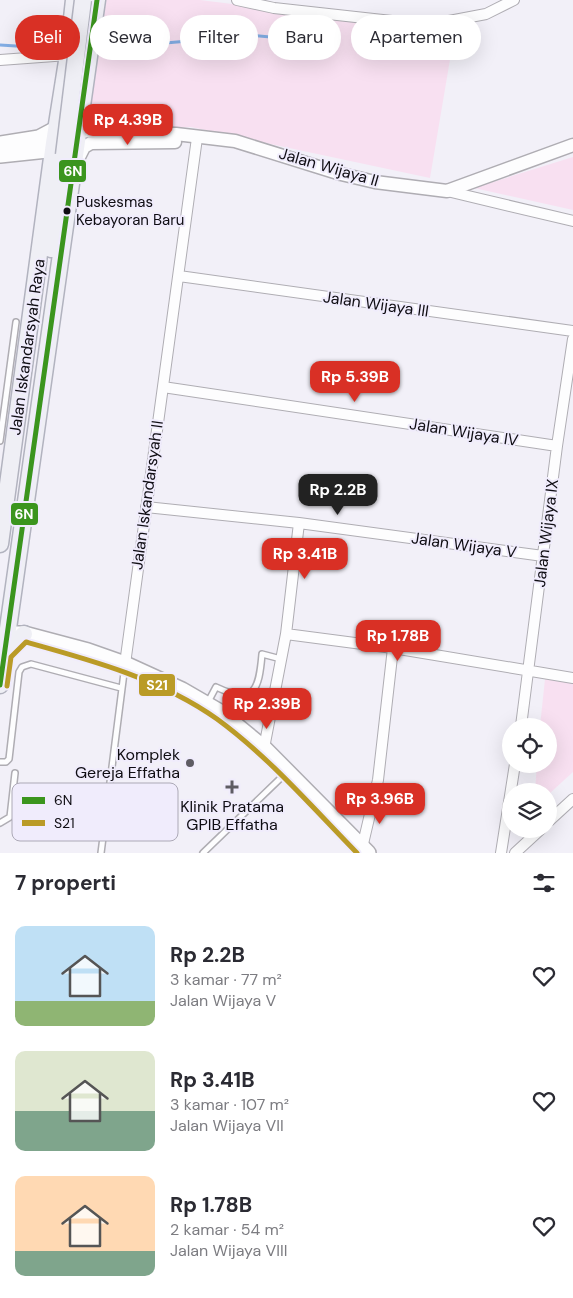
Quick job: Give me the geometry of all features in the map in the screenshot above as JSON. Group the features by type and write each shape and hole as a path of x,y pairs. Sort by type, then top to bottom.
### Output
{"main road":[{"name":"Jalan Iskandarsyah Raya","path":"72,15 74,0"},
{"path":"0,608 75,77 83,0"},
{"name":"Jalan Iskandarsyah Raya","path":"0,685 4,652 4,631 80,131 97,0"},
{"name":"Jalan Iskandarsyah Raya","path":"0,544 7,452 67,60"},
{"path":"0,144 39,138 56,129"},
{"path":"0,155 53,149 76,156"},
{"path":"4,631 24,634 88,651 125,664 182,690 245,730 365,850"},
{"path":"4,652 24,634"}],"street":[{"path":"237,0 274,8 428,25 486,14 514,0"},
{"path":"0,60 15,59"},
{"name":"Jalan Wijaya II","path":"80,131 176,134 196,140"},
{"name":"Jalan Wijaya II","path":"76,156 84,147 91,143 212,139 235,141 374,182 447,191 573,221"},
{"name":"Jalan Iskandarsyah II","path":"125,664 196,140"},
{"name":"Jalan Wijaya II","path":"447,191 573,145"},
{"name":"Jalan Wijaya III","path":"179,276 573,331"},
{"name":"Jalan Wijaya IX","path":"522,718 530,672 557,446 572,346"},
{"name":"Jalan Wijaya IV","path":"163,387 557,446"},
{"name":"Jalan Wijaya V","path":"146,506 299,523 543,556"},
{"path":"264,748 286,634 299,523"},
{"path":"286,634 393,648 573,678"},
{"path":"365,850 378,780 393,648"},
{"path":"501,853 514,773"},
{"path":"557,814 573,799"},
{"path":"515,853 531,838"}],"lane":[{"path":"7,452 16,322"},
{"path":"206,705 216,687 236,695 245,696 249,694 257,684 262,654 281,659"},
{"path":"3,762 8,762 19,672 22,667 31,664 122,688"},
{"name":"Jalan Iskandarsyah II","path":"110,783 125,664"},
{"path":"203,853 287,772"},
{"path":"14,783 15,773"},
{"path":"0,823 10,817 12,799"}],"shaded area":[{"path":"102,0 200,0 322,15 268,15 268,60 341,60 341,17 351,19 351,60 450,60 430,178 191,127 83,133 93,60 170,60 170,15 100,15"},
{"path":"573,157 573,210 474,188"},
{"path":"545,679 573,683 573,772 557,787 557,783 536,783 536,773 557,773 557,718 541,718"}],"waterway":[{"path":"170,43 200,40 228,33 268,37"},
{"path":"0,45 15,46"}],"transit line":[{"name":"6N","path":"0,685 97,0"},
{"name":"S21","path":"7,686 11,657 26,642 125,672 173,693 217,719 236,734 290,783 357,853"}],"place":[{"name":"Puskesmas Kebayoran Baru","path":"67,211"},
{"name":"Komplek Gereja Effatha","path":"190,763"},
{"name":"Klinik Pratama GPIB Effatha","path":"232,787"}]}
